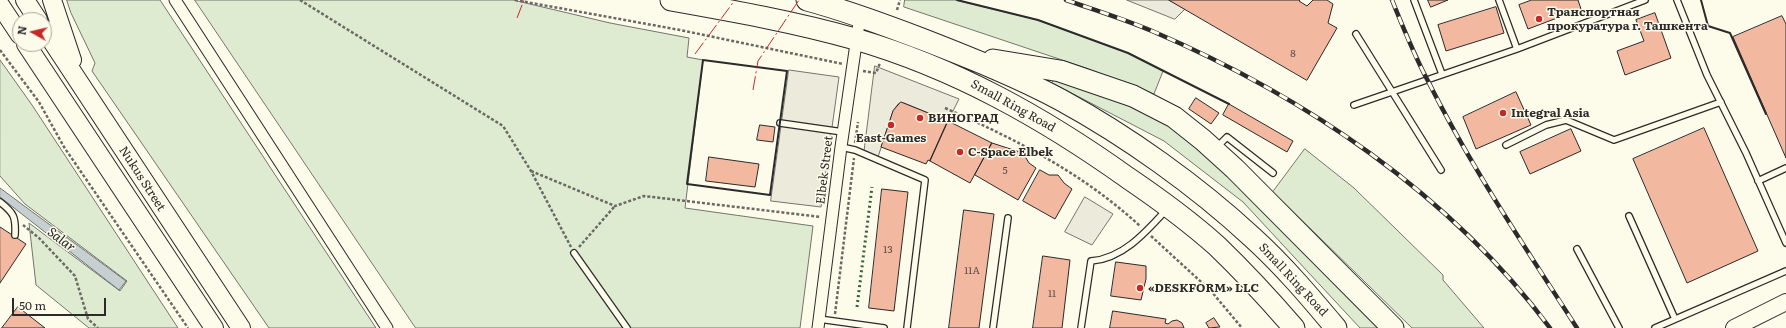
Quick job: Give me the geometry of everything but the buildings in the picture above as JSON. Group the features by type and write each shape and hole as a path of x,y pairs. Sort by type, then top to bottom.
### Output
{"highway":[{"name":"Small Ring Road","path":"671,0 726,5 856,39 957,76 1005,100 1043,121 1100,158 1188,221 1256,285 1294,328"},
{"name":"Small Ring Road","path":"812,1 860,16 962,55 1062,101 1117,135 1193,187 1253,238 1287,272 1336,328"},
{"path":"962,55 1060,71 1133,96 1174,117 1214,151 1350,283 1393,328"}],"main road":[{"path":"25,0 33,12"},
{"path":"52,0 81,85"},
{"path":"0,5 12,23"},
{"path":"0,13 12,26"},
{"name":"Nukus Street","path":"52,41 241,328"},
{"name":"Nukus Street","path":"31,52 214,328"},
{"path":"156,240 162,242 168,240 174,227"}],"street":[{"path":"175,0 387,328"},
{"name":"Elbek Street","path":"819,323 843,132 860,16"},
{"path":"1734,328 1786,302"}],"lane":[{"path":"1414,0 1442,74"},
{"path":"1499,0 1517,49"},
{"path":"1354,105 1517,49 1645,0"},
{"path":"1677,0 1707,75 1786,243"},
{"path":"1356,34 1441,170"},
{"path":"1506,145 1546,125 1566,120 1614,140 1720,102"},
{"path":"780,123 843,132"},
{"path":"1214,151 1227,137 1273,173"},
{"path":"841,147 855,150 925,180 907,328"},
{"path":"1758,181 1786,168"},
{"path":"0,202 10,209 16,220 15,235"},
{"path":"1081,328 1091,261 1103,260 1137,240 1147,232 1169,207"},
{"path":"1629,216 1675,319"},
{"path":"993,328 1008,218"},
{"path":"1577,249 1619,328"},
{"path":"574,253 627,328"},
{"path":"1655,328 1786,270"},
{"path":"819,323 834,321 884,328"}],"path":[{"path":"300,0 503,126 531,171 574,253 615,206 644,196 832,218"},
{"path":"515,0 835,61 863,72 876,73 881,60"},
{"path":"897,10 900,0"},
{"path":"0,50 40,102 64,147 188,328"},
{"path":"945,108 1032,148 1083,181 1125,212 1211,291 1242,328"},
{"path":"834,321 855,150"},
{"path":"531,171 615,206"},
{"path":"16,220 39,238 75,276 88,319 98,328"}],"green space":[{"path":"67,0 160,0 376,328 269,328 92,71 95,63 71,13"},
{"path":"195,0 513,0 610,23 689,38 687,57 703,60 685,208 813,226 800,328 416,328"},
{"path":"905,0 955,0 1038,20 1128,53 1163,71 1154,94 1086,68 904,7"},
{"path":"0,60 32,105 178,328 89,328 36,285 29,223 120,291 127,281 25,204 0,176"},
{"path":"1056,77 1105,94 1186,134 1379,328 1360,328 1243,202 1164,141 1052,83"},
{"path":"1305,149 1354,188 1443,275 1443,280 1484,328 1412,328 1273,192"}],"shaded area":[{"path":"1127,0 1169,0 1185,9 1175,19"},
{"path":"875,66 959,99 948,121 904,103 898,104 893,111 877,160 864,154"},
{"path":"789,70 839,77 821,207 771,201"},
{"path":"1085,197 1113,214 1092,245 1065,232"}],"water":[{"name":"Salar","path":"0,188 126,281 119,290 0,197"}],"railway":[{"path":"1066,0 1152,31 1209,57 1264,86 1318,118 1370,154 1420,192 1467,234 1510,279 1550,328"},
{"path":"1392,0 1418,61 1480,176 1577,328"}],"hedge":[{"path":"857,307 872,187"}],"wall":[{"path":"957,0 1038,20 1128,53 1229,104"},
{"path":"1701,0 1708,26 1730,33 1766,114"},
{"path":"703,60 787,71 770,195 687,184 703,60"}],"power":[{"path":"517,18 524,0"},
{"path":"695,54 735,0"},
{"path":"753,90 758,61 799,0"}],"place":[{"name":"Транспортная прокуратура г. Ташкента","path":"1539,19"},
{"name":"Integral Asia","path":"1503,113"},
{"name":"ВИНОГРАД","path":"920,118"},
{"name":"East-Games","path":"891,125"},
{"name":"C-Space Elbek","path":"960,152"},
{"name":"«DESKFORM» LLC","path":"1140,288"}]}
